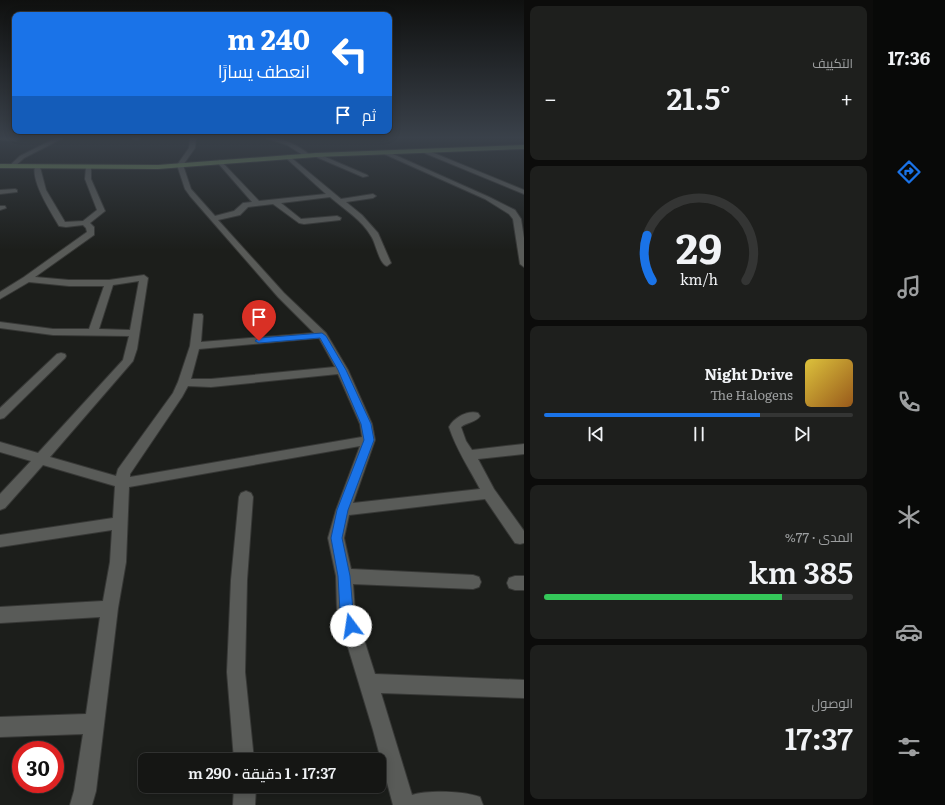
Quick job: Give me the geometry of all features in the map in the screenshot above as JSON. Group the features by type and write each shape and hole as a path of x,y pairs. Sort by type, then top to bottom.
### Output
{"street":[{"path":"38,175 42,189 62,224 66,225 85,223 101,210 88,179 88,175"},
{"path":"183,175 188,189 281,295 322,336 342,370 366,424 369,440 343,510 336,538 344,576 346,611 369,683 404,805"},
{"path":"231,175 258,204"},
{"path":"308,175 359,217 375,235 387,263"},
{"path":"435,175 487,198 512,212 517,219 524,264"},
{"path":"481,175 524,192"},
{"path":"0,192 14,191"},
{"path":"214,219 237,213 246,205 332,195"},
{"path":"341,201 373,196"},
{"path":"275,202 298,221 304,222 337,218"},
{"path":"0,296 27,279 91,233 90,227 85,223"},
{"path":"0,504 39,458 128,361 132,349 144,278 109,283 70,283 27,279"},
{"path":"93,332 109,283"},
{"path":"80,805 85,791 110,608 118,562 123,473 178,394 184,382 195,346 198,316"},
{"path":"0,325 53,332 135,333"},
{"path":"195,346 322,336"},
{"path":"0,415 61,356"},
{"path":"184,382 211,383 342,370"},
{"path":"474,416 457,423 455,427 460,442 469,455 489,493 520,538"},
{"path":"0,446 123,483 369,440"},
{"path":"469,455 524,449"},
{"path":"343,510 489,493"},
{"path":"243,753 236,672 239,580 246,497"},
{"path":"0,541 121,523"},
{"path":"344,576 473,582"},
{"path":"0,614 110,608"},
{"path":"369,683 524,689"},
{"path":"0,727 94,724"},
{"path":"244,805 245,793"},
{"path":"414,805 449,803 472,805"}],"route":[{"path":"259,341 322,336 342,370 366,424 369,440 343,510 336,538 344,576 346,611 351,626"}]}
